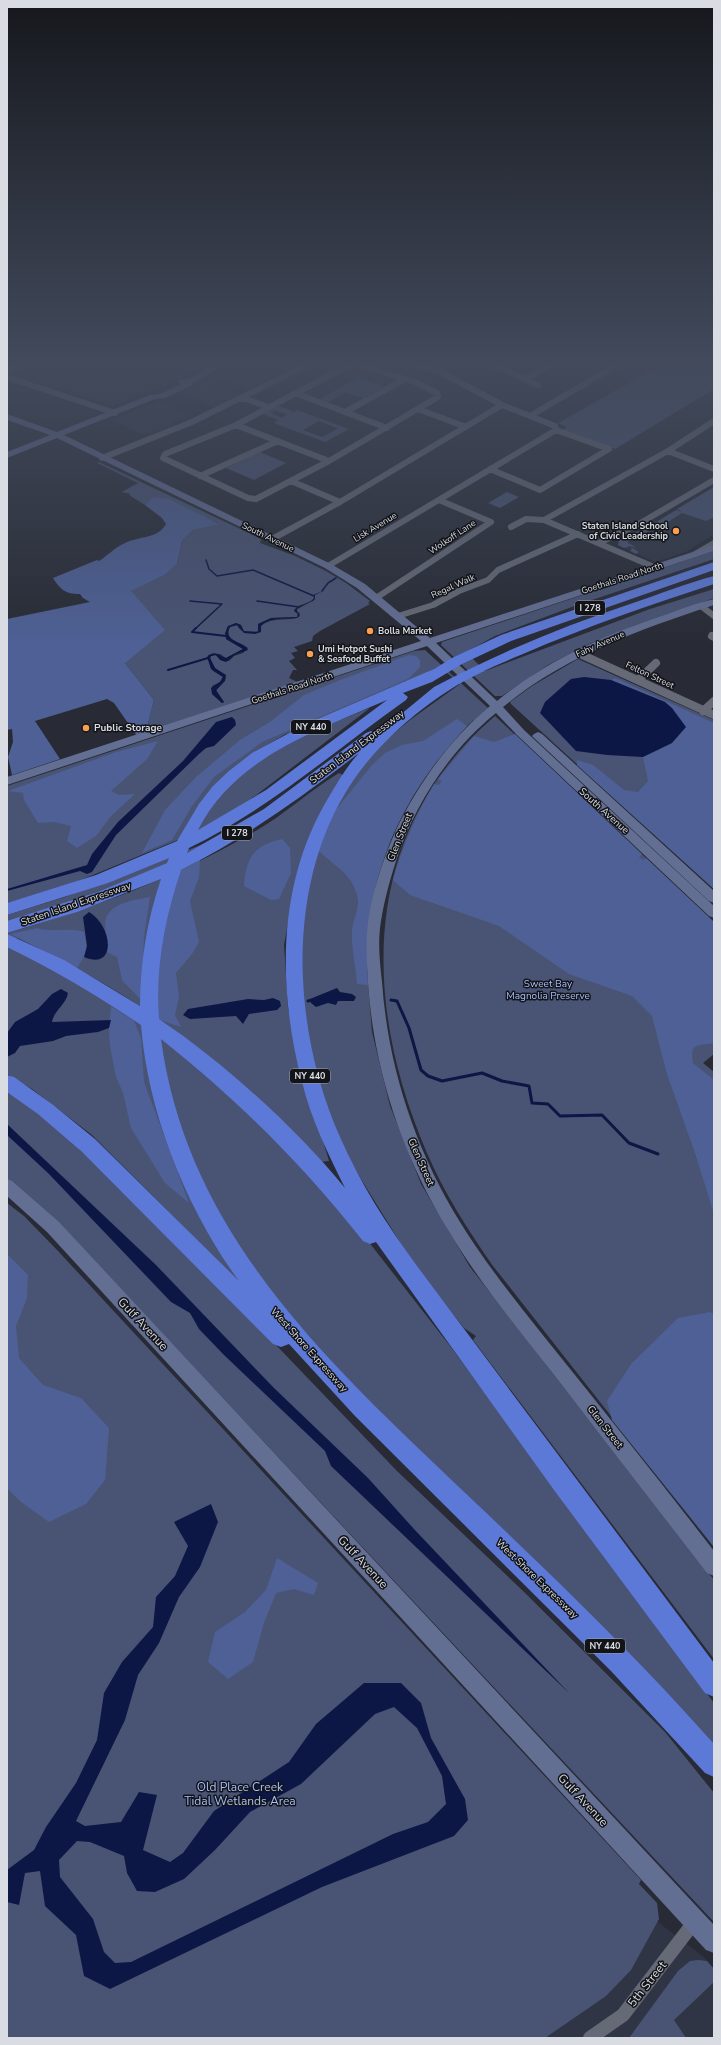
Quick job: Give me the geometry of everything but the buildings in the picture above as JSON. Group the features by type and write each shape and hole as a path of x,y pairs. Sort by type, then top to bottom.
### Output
{"highway":[{"path":"662,583 714,562"},
{"name":"Staten Island Expressway","path":"7,909 70,891 122,871 163,854 219,825 270,793 435,673 469,655 519,633 714,566"},
{"name":"Staten Island Expressway","path":"7,927 59,912 119,891 209,849 275,809 414,704 489,662 545,639 714,580"},
{"path":"673,594 714,586"},
{"name":"West Shore Expressway","path":"435,673 297,733 269,748 235,773 204,808 181,848 161,906 153,940 150,972 150,1015 154,1057 160,1087 172,1133 193,1184 224,1242 260,1294 292,1334 376,1421 622,1664 714,1764"},
{"name":"NY 440","path":"443,688 392,728 366,754 342,784 324,816 309,855 299,899 293,967 296,1006 302,1045 314,1092 332,1140 351,1181 403,1266 470,1356 536,1449 714,1684"},
{"path":"14,944 75,975 142,1016 202,1062 272,1125 343,1200 463,1360 536,1449"},
{"path":"7,1082 53,1116 88,1145 330,1387 376,1421"}],"street":[{"path":"163,457 200,476 253,499 291,482 335,457"},
{"path":"200,476 241,457"},
{"path":"320,457 329,461"},
{"path":"272,539 340,502 414,457"},
{"name":"Lisk Avenue","path":"328,566 511,457"},
{"path":"490,470 540,490 595,457"},
{"path":"544,520 656,457"},
{"path":"684,457 714,469"},
{"name":"South Avenue","path":"102,458 328,566 346,576 376,598 429,642 497,706 520,732 714,913"},
{"path":"599,543 637,525 714,480"},
{"path":"291,482 340,502"},
{"name":"Wolkoff Lane","path":"376,598 491,522 439,500"},
{"path":"511,527 526,519 544,520 654,567"},
{"name":"Regal Walk","path":"398,616 433,605 459,591 488,580 498,570 578,534"},
{"path":"694,554 714,543"},
{"name":"Goethals Road North","path":"7,781 714,548"},
{"name":"Fahy Avenue","path":"497,706 526,683 578,653 621,634 714,602"},
{"path":"701,606 714,616"},
{"name":"Felton Street","path":"578,653 714,716"},
{"path":"638,680 656,663"},
{"path":"703,710 714,701"},
{"name":"South Avenue","path":"497,706 554,750 714,898"},
{"name":"Glen Street","path":"497,706 464,736 446,756 412,807 395,846 382,883 374,928 375,1002 392,1088 408,1135 428,1181 462,1237 518,1316 714,1566"},
{"name":"Gulf Avenue","path":"7,1186 53,1227 714,1942"},
{"name":"5th Street","path":"590,2038 623,2015 694,1921"}],"shaded area":[{"path":"152,497 169,499 219,524 193,530 182,541 177,564 165,575 131,591 165,630 125,663 154,700 146,732 137,736 114,703 107,699 35,721 60,759 12,775 8,757 13,742 12,729 7,730 7,619 90,602 83,598 80,594 67,592 58,586 53,578 97,560 99,561 117,547 125,543 153,535 163,529 166,524 162,518 145,505"},
{"name":"Staten Island School of Civic Leadership","path":"682,506 714,518 714,534 686,552 655,562 618,545 619,540 650,526"},
{"path":"325,590 315,595 315,599 313,601 297,608 297,611 300,614 297,618 269,621 261,626 261,632 255,634 244,633 237,625 230,627 228,632 229,636 234,641 246,647 248,650 236,654 226,662 220,660 216,655 211,656 210,658 215,668 226,675 225,681 216,690 224,702 222,703 212,694 211,688 220,682 223,677 211,669 207,657 215,653 226,658 243,649 226,639 225,633 228,626 236,623 241,625 244,631 258,632 258,624 271,618 297,617 298,614 294,611 296,608 312,600 314,598 313,595"},
{"path":"409,655 416,656 420,660 420,667 408,679 262,742 214,777 192,806 172,840 142,853 165,810 196,777 240,740 270,722 304,695 340,680"},
{"path":"584,677 611,680 665,702 672,708 686,727 672,743 643,757 607,755 576,751 540,713 545,702 571,679"},
{"path":"615,678 714,723 714,889 577,765 577,760 593,765 624,790 638,792 648,781 643,757 672,743 665,702 611,680"},
{"path":"232,717 235,720 236,725 214,746 206,748 199,754 116,835 92,872 87,874 80,871 7,891 7,889 87,865 92,854 118,822 183,761 216,722"},
{"path":"457,719 467,726 443,754 422,783 404,813 389,845 378,878 371,912 367,948 368,985 357,984 352,931 358,906 357,895 348,877 317,849 330,817 372,765 385,753 402,745 423,741"},
{"path":"515,734 642,854 639,857 643,860 646,858 714,922 714,1043 696,1046 692,1051 692,1056 693,1063 714,1080 714,1214 696,1156 667,1074 652,1016 632,996 569,974 499,926 410,895 393,880 401,855 421,807 434,784 439,785 442,781 438,779 474,736 494,742"},
{"path":"158,741 147,759 111,791 119,795 135,794 111,816 96,836 77,848 67,841 71,826 54,822 38,823 24,800 23,793 8,791 116,752"},
{"path":"282,839 290,848 291,873 279,899 271,900 244,886 245,876 250,860 258,849"},
{"path":"200,860 199,877 190,901 199,942 192,954 176,973 179,997 175,1015 181,1027 157,1019 155,971 178,872"},
{"path":"150,897 144,936 142,1001 122,980 117,957 107,952 105,922 113,908 125,903"},
{"path":"89,912 103,927 107,936 108,945 106,953 102,958 95,960 84,957 87,946 83,917"},
{"path":"37,928 84,932 86,951 77,968 11,934"},
{"path":"337,988 340,992 352,994 356,997 354,1001 338,1001 336,1005 328,1003 316,1007 311,1003 310,999"},
{"path":"61,989 68,993 67,997 55,1014 52,1022 111,1020 109,1028 98,1032 66,1036 53,1041 20,1046 15,1053 7,1057 7,1033 15,1022 38,1009 52,994"},
{"path":"273,998 280,1001 281,1006 277,1010 249,1014 243,1024 236,1016 190,1019 183,1015 188,1009 248,999 264,1000"},
{"path":"111,1006 134,1021 141,1038 144,1082 189,1203 165,1183 131,1128 123,1093 116,1077 110,1046 109,1028"},
{"path":"7,1124 156,1265 274,1388 368,1478 414,1529 569,1693 331,1466 325,1451 224,1355 199,1329 190,1313 171,1302 48,1173 7,1135"},
{"path":"7,1254 28,1275 27,1298 16,1326 19,1358 43,1385 81,1398 109,1428 105,1480 86,1504 49,1522 21,1502 7,1488"},
{"path":"710,1312 714,1314 714,1547 612,1420 607,1401 631,1364 678,1318"},
{"path":"211,1504 218,1522 200,1567 179,1597 159,1643 138,1675 125,1720 76,1821 85,1826 121,1822 139,1792 157,1795 143,1850 170,1862 183,1853 214,1811 289,1762 316,1724 364,1683 401,1683 421,1703 431,1738 465,1799 468,1820 454,1836 322,1887 110,1989 84,1976 76,1935 45,1906 40,1871 25,1873 19,1905 7,1902 7,1870 34,1850 46,1827 76,1783 97,1740 104,1693 122,1662 153,1627 156,1597 175,1576 188,1546 174,1522","holes":["394,1707 417,1728 442,1776 446,1804 428,1822 393,1834 131,1962 115,1963 104,1952 93,1919 60,1877 59,1860 77,1841 90,1842 124,1856 127,1873 137,1891 155,1892 184,1879 215,1850 250,1812 301,1784 375,1714"]},
{"path":"277,1558 318,1583 314,1595 294,1589 276,1593 264,1623 253,1662 228,1679 208,1662 215,1632 245,1612 266,1590"},
{"path":"654,1919 705,1958 714,1969 714,2038 475,2038"}],"green space":[{"path":"248,457 273,457 286,463 254,480 226,468"},
{"path":"99,462 261,539 260,543 295,556 326,571 346,583 370,601 368,603 370,604 320,631 313,636 312,641 294,647 298,651 291,653 295,658 289,661 297,670 293,670 289,678 297,682 146,732 154,700 125,663 130,591 165,575 177,564 182,541 193,530 218,523 152,497 145,505 129,495 131,494 122,492 138,483 97,463","holes":["310,602 296,610 300,616 297,618 270,621 261,626 261,632 250,633 245,632 255,632 260,630 258,624 271,618 297,617 298,614 294,610 298,606","236,623 241,625 244,632 237,625 230,627 228,631 229,635 233,640 248,648 243,653 234,656 229,661 223,661 215,655 211,656 210,658 215,668 226,678 216,691 224,702 222,703 212,694 212,686 220,682 223,677 213,671 208,655 220,654 226,658 243,649 226,639 227,627"]},
{"path":"714,487 714,518 706,521 682,513 657,529 650,526 676,510 683,512 677,509"},
{"path":"507,492 519,497 500,508 488,503"},
{"path":"644,529 649,531 627,542 637,548 630,546 624,548 618,545 619,540"},
{"path":"631,547 639,552 636,554 630,551 632,549"},
{"path":"714,551 714,559 577,605 495,636 466,652 485,671 650,609 714,589 714,598 591,643 548,665 502,696 495,696 441,645 442,642"},
{"path":"425,650 488,708 467,726 431,768 414,793 392,836 377,880 369,925 367,971 372,1032 390,1106 421,1184 470,1267 714,1580 714,1659 473,1340 476,1336 464,1328 411,1260 340,1145 316,1081 303,1014 302,944 305,890 317,849 336,804 354,775 381,744 410,720 460,684 439,666 415,680 284,735 259,750 180,839 71,884 7,903 7,786 414,651"},
{"path":"578,659 714,720 714,889 511,704 510,702 532,686"},
{"path":"370,708 247,802 194,833 224,789 242,771 306,733"},
{"name":"Sweet Bay Magnolia Preserve","path":"495,716 714,922 714,1040 712,1043 714,1043 714,1054 703,1063 714,1072 714,1547 493,1266 457,1211 441,1182 427,1153 405,1095 391,1036 384,978 386,920 397,864 418,811 451,762"},
{"path":"339,773 343,775 318,821 297,874 284,945 288,1008 301,1068 329,1161 320,1162 235,1080 199,1049 162,1021 123,995 82,971 19,939 7,936 7,933 39,924 102,902 134,890 195,863 254,832"},
{"path":"206,843 146,874 70,904 7,922 7,915 65,897"},
{"path":"7,945 47,964 162,1034 229,1090 325,1186 450,1346 714,1703 714,1751 688,1720 328,1362 284,1315 240,1254 220,1221 203,1188 188,1153 176,1118 166,1081 159,1044 144,1034 147,1056 157,1100 177,1164 201,1217 254,1297 250,1301 214,1257 92,1135 32,1089 7,1074"},
{"path":"7,1091 51,1121 276,1345 397,1471 522,1590 665,1732 714,1793 714,1922 174,1346 7,1180"},
{"name":"Old Place Creek Tidal Wetlands Area","path":"7,1203 24,1216 58,1251 641,1880 639,1884 657,1903 659,1919 631,1970 606,1996 545,2038 7,2038"},
{"path":"690,1961 707,1961 714,1969 714,1982 674,2020 686,2038 629,2038 678,1971"}],"waterway":[{"path":"206,560 209,569 217,576 253,570 314,596"},
{"path":"322,591 328,583 336,578"},
{"path":"190,601 222,604 195,629"},
{"path":"257,601 299,607"},
{"path":"195,629 192,632 226,636"},
{"path":"168,670 208,658"},
{"path":"308,1001 313,1000"},
{"path":"391,1000 397,1001 409,1028 421,1070 428,1076 442,1081 482,1073 502,1081 529,1086 532,1103 548,1104 560,1116 602,1115 629,1143 658,1154"}],"place":[{"name":"Staten Island School of Civic Leadership","path":"676,531"},
{"name":"Bolla Market","path":"370,631"},
{"name":"Umi Hotpot Sushi & Seafood Buffet","path":"310,654"},
{"name":"Public Storage","path":"86,728"}]}
